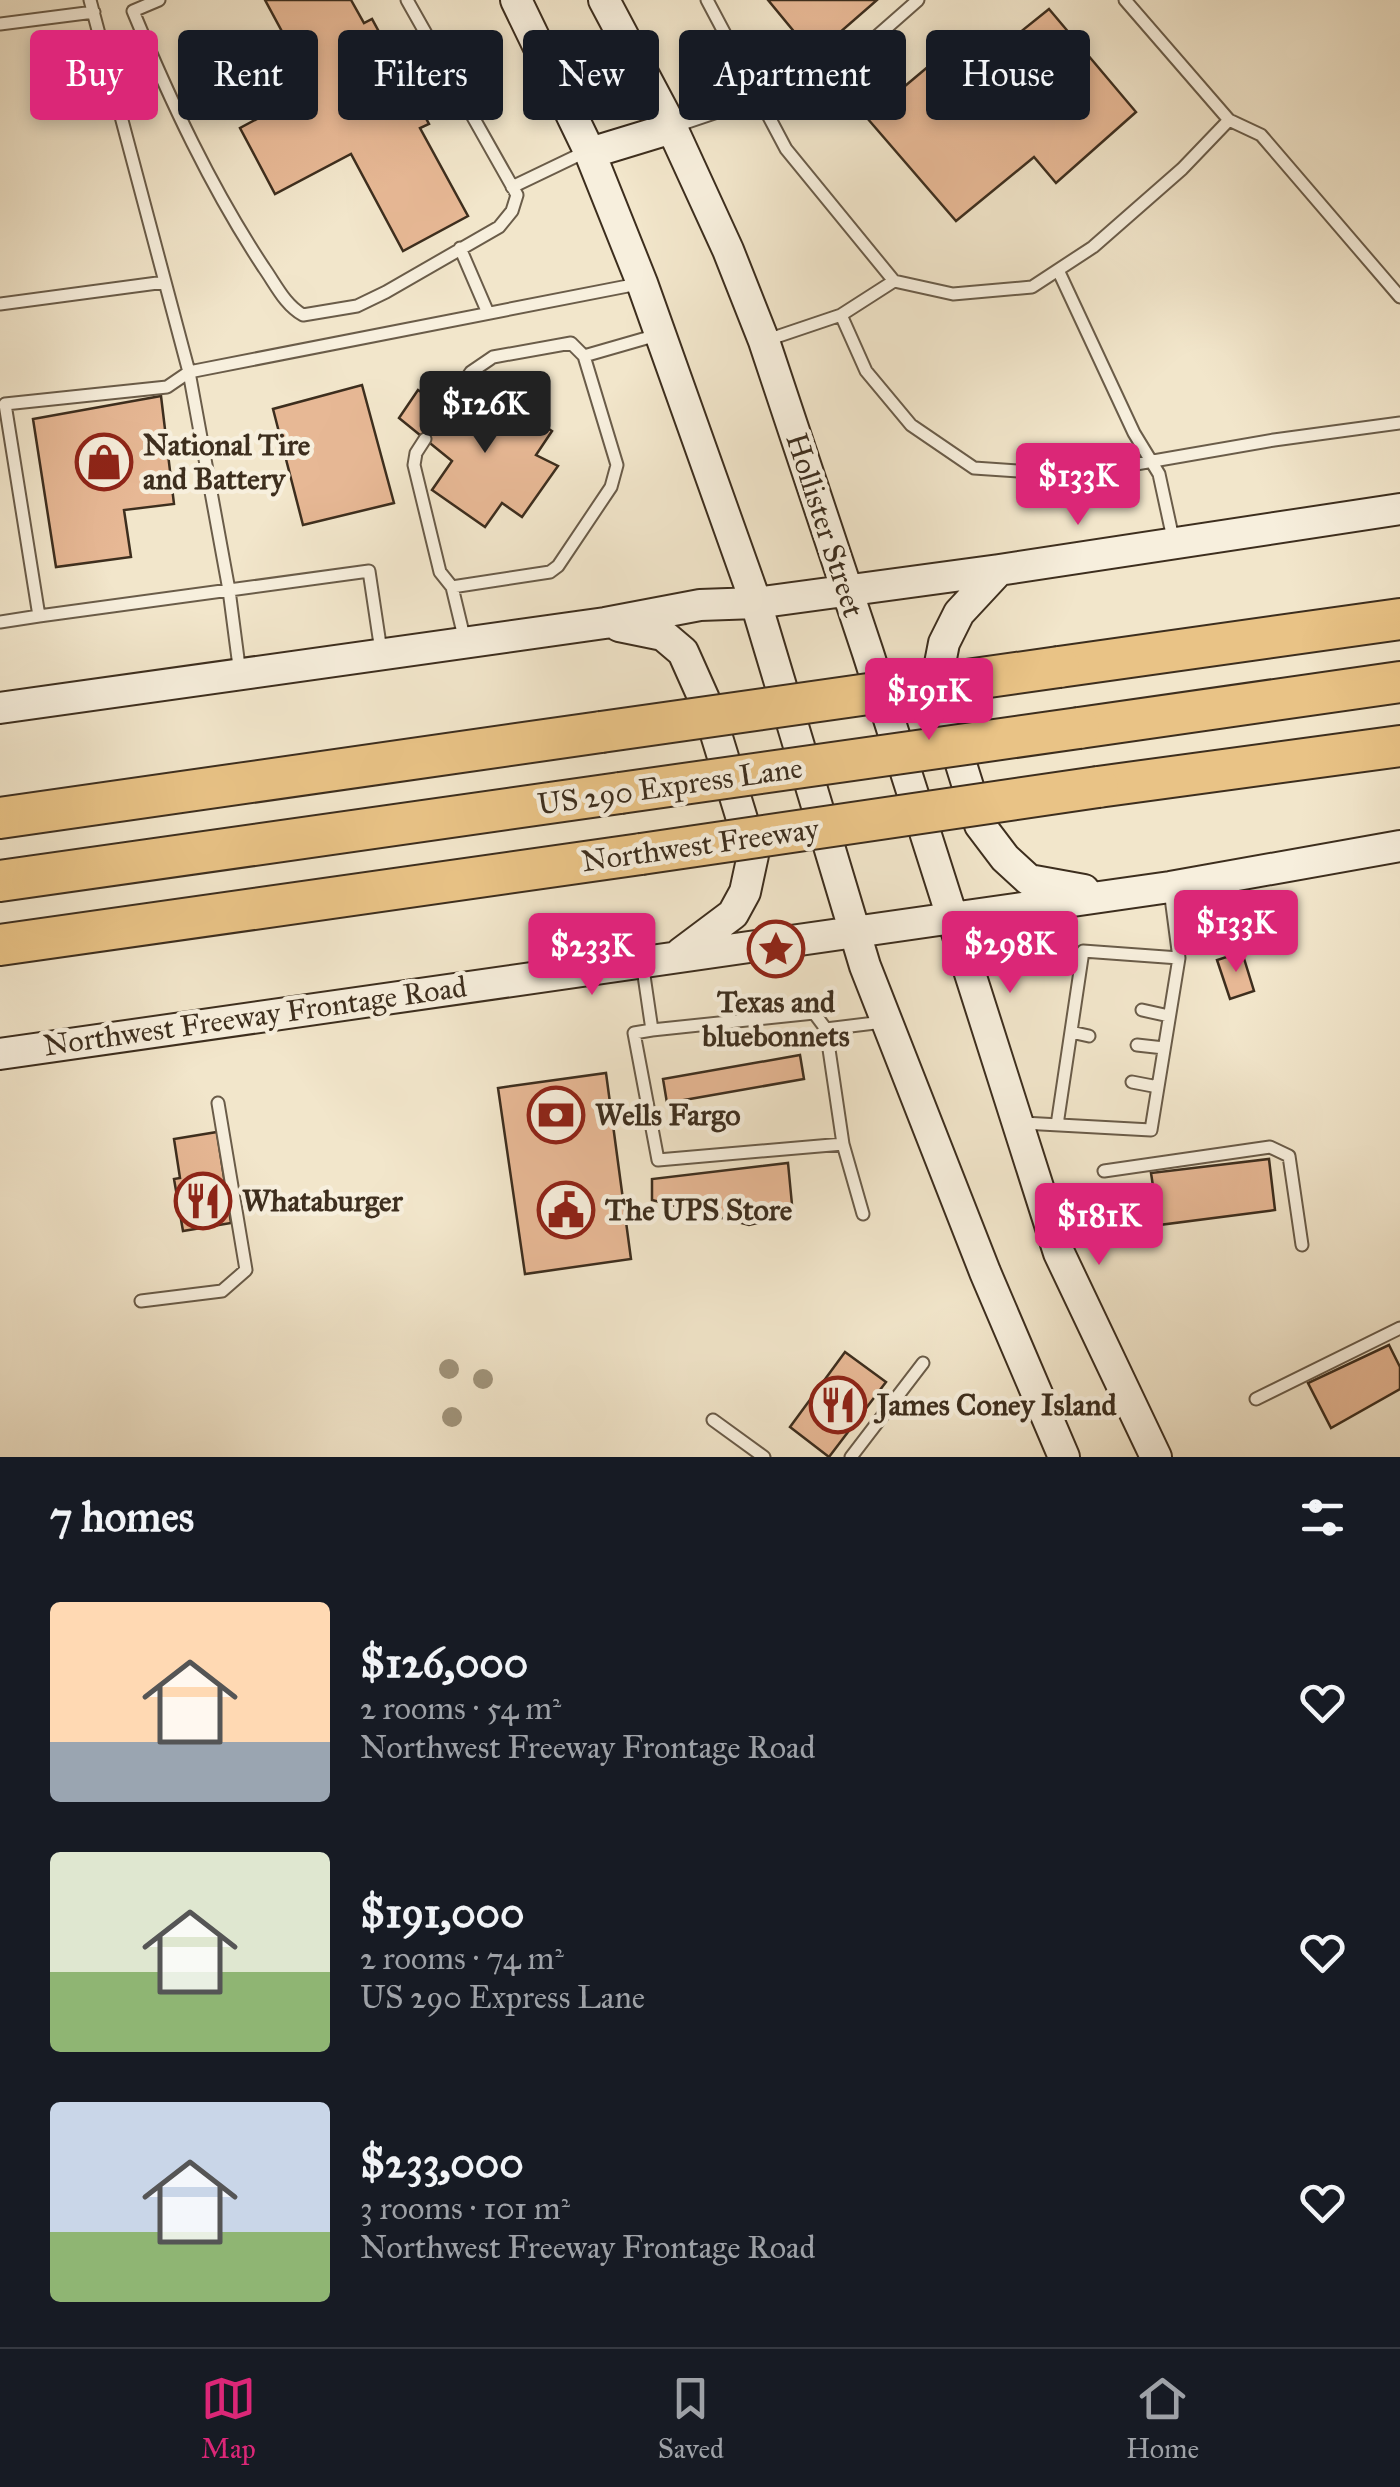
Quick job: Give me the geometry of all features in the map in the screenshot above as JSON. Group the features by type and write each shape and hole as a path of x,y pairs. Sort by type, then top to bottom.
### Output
{"highway":[{"path":"0,818 1400,619"},
{"name":"US 290 Express Lane","path":"0,881 1400,682"},
{"name":"Northwest Freeway","path":"0,945 1400,746"}],"main road":[{"path":"516,0 590,152 642,284 756,602 853,933 985,1272 1064,1457"},
{"name":"Hollister Street","path":"604,0 672,128 728,250 764,341 953,917 1058,1253 1156,1457"},
{"path":"590,152 672,128"},
{"path":"0,708 605,623 700,606 1000,570 1400,509"},
{"path":"1000,570 959,613 944,642 936,684 980,825 1005,858 1029,880 1108,894"},
{"path":"605,623 663,636 683,652 708,708 752,855 745,892 733,914 679,955"},
{"name":"Northwest Freeway Frontage Road","path":"0,1054 1170,887 1400,846"}],"lane":[{"path":"159,0 134,12 160,76 250,246 291,308 303,316 356,306 498,228 517,202 512,186 407,0"},
{"path":"707,0 723,30"},
{"path":"884,30 918,0"},
{"path":"1125,0 1229,120 1261,135 1400,298"},
{"path":"0,24 92,6 189,372 229,590 240,674"},
{"path":"672,128 695,120"},
{"path":"770,120 786,150 894,280 953,294 1032,287 1094,247 1182,170 1229,120"},
{"path":"512,186 590,152"},
{"path":"460,248 488,314"},
{"path":"1058,270 1134,434 1152,460 1162,485 1174,543"},
{"path":"764,341 841,315 894,280"},
{"path":"0,304 165,282"},
{"path":"39,616 4,404 167,387 189,372 642,284"},
{"path":"841,315 866,371 911,426 974,468 1076,472 1400,422"},
{"path":"584,356 660,334"},
{"path":"446,408 471,372 493,357 570,343 584,356 617,465 611,487 558,566 550,572 452,586"},
{"path":"425,439 414,464 440,572 452,586 465,642"},
{"path":"0,622 369,571 381,653"},
{"path":"1018,1123 1151,1130 1179,958 1170,887"},
{"path":"1057,1125 1083,951 1179,958"},
{"path":"641,961 652,1030"},
{"path":"1076,998 1092,1001"},
{"path":"1142,1010 1170,1016"},
{"path":"844,1144 658,1160 634,1032 814,1012 826,1030 844,1144 863,1214"},
{"path":"826,1030 887,1022"},
{"path":"1071,1032 1089,1036"},
{"path":"1137,1045 1164,1048"},
{"path":"1066,1068 1082,1071"},
{"path":"1132,1082 1158,1087"},
{"path":"141,1301 222,1291 246,1270 218,1103"},
{"path":"1104,1170 1270,1147 1289,1156 1302,1245"},
{"path":"1256,1399 1400,1328"},
{"path":"851,1457 923,1364"},
{"path":"712,1420 764,1457"}],"building":[{"path":"265,0 351,0 364,23 372,19 378,30 338,30 338,120 427,120 429,124 420,128 468,216 403,251 351,154 275,194 240,128 255,120 318,120 318,30 281,30"},
{"path":"768,0 877,0 843,30 793,30"},
{"path":"1049,9 1067,30 1023,30"},
{"path":"1090,58 1136,112 1056,183 1034,157 956,221 869,120 906,120 906,85 926,68 926,120 1090,120"},
{"path":"362,385 394,503 303,525 273,409"},
{"path":"418,390 475,427 499,396 552,431 536,455 558,466 522,517 502,503 485,527 432,490 452,461 399,418"},
{"name":"National Tire and Battery","path":"161,396 174,504 124,510 131,557 56,567 33,419"},
{"path":"1242,952 1254,991 1230,999 1217,960"},
{"path":"800,1055 804,1079 667,1103 663,1079"},
{"path":"606,1073 631,1259 525,1274 498,1088"},
{"name":"Whataburger","path":"217,1132 231,1223 183,1231 174,1179 180,1178 174,1139"},
{"path":"1269,1159 1275,1210 1159,1225 1151,1173"},
{"path":"788,1163 793,1215 749,1225 652,1200 652,1179"},
{"path":"1389,1345 1400,1367 1400,1389 1331,1428 1308,1383"},
{"name":"James Coney Island","path":"845,1352 886,1382 829,1457 790,1427"}],"place":[{"name":"National Tire and Battery","path":"104,462"},
{"name":"Texas and bluebonnets","path":"776,949"},
{"name":"Wells Fargo","path":"556,1115"},
{"name":"Whataburger","path":"203,1201"},
{"name":"The UPS Store","path":"566,1210"},
{"name":"James Coney Island","path":"838,1405"}]}
